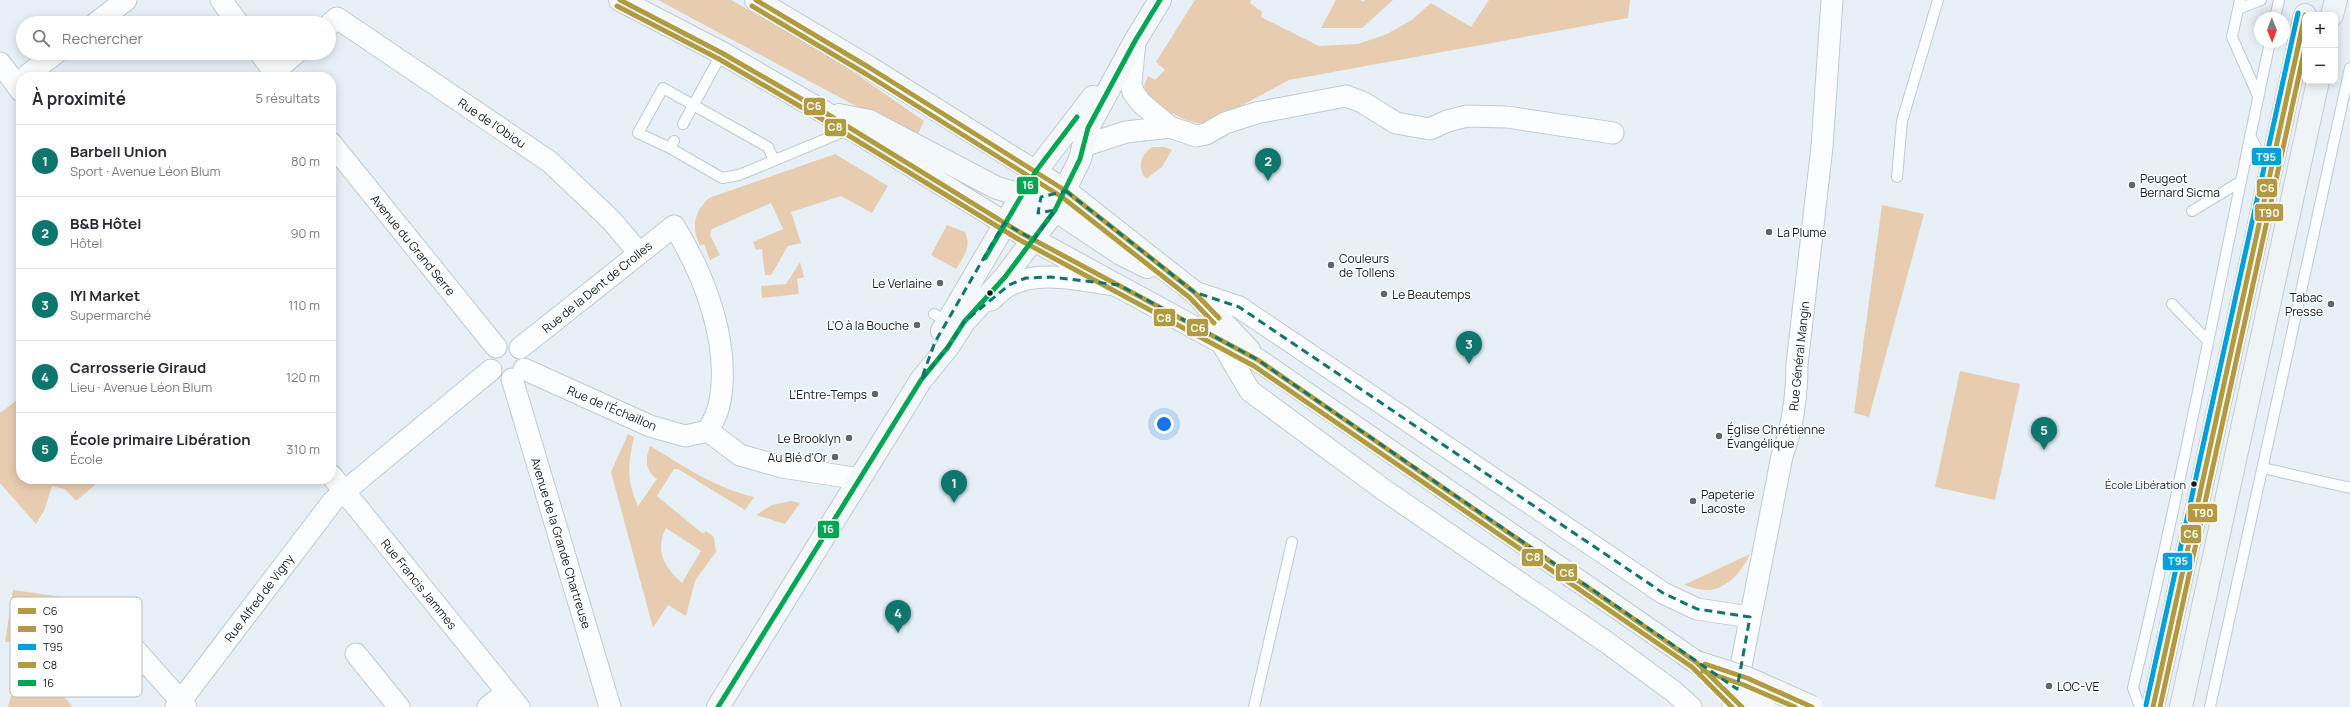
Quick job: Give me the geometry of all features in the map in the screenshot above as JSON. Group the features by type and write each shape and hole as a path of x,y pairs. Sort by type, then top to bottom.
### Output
{"main road":[{"path":"620,0 722,53 850,128 1033,207"},
{"path":"756,0 870,68 1033,207 1119,285 1221,342 1258,360 1696,662 1764,707"},
{"path":"718,707 921,380 948,347 948,319 974,279 1033,207 1066,191 1083,146 1088,128 1135,41 1160,0"},
{"path":"2306,12 2308,0"},
{"path":"2333,12 2336,0"},
{"path":"2153,707 2302,29"},
{"path":"948,319 1005,278 1033,207 1064,148 1090,108 1099,88 1135,41"},
{"path":"2181,707 2317,84"},
{"path":"824,112 869,121 1194,292"},
{"path":"1066,191 1194,292 1258,360"},
{"path":"1696,662 1742,707"},
{"path":"1696,662 1747,678 1812,707"}],"street":[{"path":"105,16 126,0"},
{"path":"221,0 233,16"},
{"name":"Rue Général Mangin","path":"1733,707 1782,456 1790,432 1797,385 1797,364 1822,147 1832,0"},
{"name":"Rue de l'Obiou","path":"336,19 337,18 550,162 611,220 639,253"},
{"path":"1135,41 1131,83 1133,92 1141,103 1170,127 1196,136 1206,134 1225,123 1256,113 1346,96 1362,102 1396,124 1430,129 1448,121 1467,116 1507,117 1613,133"},
{"path":"34,72 48,60"},
{"path":"265,60 274,72"},
{"path":"278,72 289,60"},
{"path":"0,63 16,78"},
{"path":"1083,146 1126,132 1170,127"},
{"name":"Avenue du Grand Serre","path":"336,149 496,347"},
{"name":"Rue de la Dent de Crolles","path":"520,348 674,226 686,246 705,286 718,335 722,380 720,400 708,431"},
{"path":"948,319 1009,285 1026,278 1051,277 1119,285"},
{"path":"1194,292 1239,307 1663,593 1697,609 1750,617"},
{"path":"1221,342 1250,391 1384,490 1609,644 1673,691 1691,707"},
{"path":"511,343 520,348 525,358 518,374 500,378 491,370 489,358 496,347 511,343"},
{"path":"344,492 491,370"},
{"name":"Rue de l'Échaillon","path":"518,374 650,426 685,436 708,431"},
{"name":"Avenue de la Grande Chartreuse","path":"518,374 610,707"},
{"path":"708,431 740,455 782,467 860,479"},
{"name":"Rue Francis Jammes","path":"336,482 513,700 488,707"},
{"name":"Rue Alfred de Vigny","path":"181,705 333,501 344,492"},
{"path":"356,654 399,707"},
{"path":"142,659 181,705"}],"lane":[{"path":"1897,177 1902,121 1938,0"},
{"path":"2258,96 2232,38 2239,4 2261,0"},
{"path":"2276,12 2279,0"},
{"path":"2140,707 2133,688 2163,562 2269,48"},
{"path":"683,124 722,53"},
{"path":"2210,707 2350,68"},
{"path":"774,160 768,146 663,88 638,133 672,144 722,178 739,175 850,128"},
{"path":"2250,135 2270,177"},
{"path":"2192,212 2240,182"},
{"path":"2172,304 2208,341"},
{"path":"2263,468 2350,488"},
{"path":"1254,707 1292,542"}],"highlighted area":[{"path":"1066,191 1194,292 1239,307 1663,593 1697,609 1750,617 1737,689 1258,360 1119,285 1051,277 1026,278 1009,285 964,322 948,347 921,380 935,342 1004,223 1034,240 1055,210 1038,213 1041,197"}],"shaded area":[{"path":"658,0 731,0 830,56 924,121 916,138"},
{"path":"1195,0 1251,0 1250,3 1262,12 1261,17 1319,46 1358,44 1387,34 1412,20 1431,3 1471,27 1489,0 1630,0 1628,18 1289,80 1209,123 1201,123 1193,122 1177,116 1147,98 1144,86 1148,76 1155,80 1165,70 1156,62"},
{"path":"1336,0 1360,0 1363,2 1365,0 1393,0 1362,28 1321,28"},
{"path":"1152,147 1165,147 1172,150 1162,167 1146,179 1141,170 1141,162 1142,158"},
{"path":"835,154 888,186 872,213 841,196 791,212 801,243 788,246 771,275 765,275 762,249 756,250 753,242 783,229 771,203 712,229 710,235 720,255 710,260 704,244 700,246 697,239 695,226 697,214 709,198"},
{"path":"1882,205 1924,214 1869,417 1854,413"},
{"path":"947,225 965,232 967,237 968,242 966,252 956,269 931,255"},
{"path":"800,262 804,277 797,279 799,294 762,298 761,286 786,284"},
{"path":"1960,371 2020,384 1995,500 1935,487"},
{"path":"16,401 16,484 96,484 76,501 65,489 52,486 44,511 36,524 0,483 0,413"},
{"path":"628,434 634,437 630,456 629,472 631,488 638,506 657,479 650,472 647,464 647,455 650,446 713,482 754,497 745,510 678,469 674,469 657,496 703,534 706,531 714,537 716,552 695,581 686,616 668,605 653,628 611,472","holes":["666,528 701,551 682,583 666,565 661,552 661,544"]},
{"path":"791,501 800,503 785,524 756,515 772,505"},
{"path":"1750,554 1738,573 1720,587 1703,590 1684,585"},
{"path":"13,590 63,597 12,597"},
{"path":"10,610 10,642 5,642"},
{"path":"11,697 64,697 72,706 71,707 8,707"}],"transit line":[{"name":"C6","path":"620,0 722,53 824,112 1021,233 1258,360 1696,662 1742,707"},
{"name":"C6","path":"756,0 870,68 1066,191 1194,292 1219,318"},
{"name":"16","path":"718,707 921,380 948,347 964,322 1005,277 1055,210 1080,159 1088,128 1135,41 1160,0"},
{"name":"C8","path":"617,6 719,59 820,118 1018,239 1254,366 1692,667 1732,707"},
{"name":"C8","path":"752,6 866,74 1062,197 1189,297 1214,323"},
{"name":"T95","path":"2146,705 2298,13"},
{"name":"C6","path":"2153,707 2302,29"},
{"name":"T90","path":"2160,707 2302,62"},
{"name":"16","path":"985,258 1036,171 1077,117"},
{"name":"C6","path":"1705,664 1747,678 1812,707"},
{"name":"C8","path":"1703,671 1744,685 1795,707"}],"place":[{"name":"B&B Hôtel","path":"1268,181"},
{"name":"Peugeot Bernard Sicma","path":"2132,185"},
{"name":"La Plume","path":"1769,232"},
{"name":"Couleurs de Tollens","path":"1331,265"},
{"name":"Le Verlaine","path":"940,283"},
{"name":"Le Beautemps","path":"1384,294"},
{"name":"Tabac Presse","path":"2331,304"},
{"name":"L'O à la Bouche","path":"917,325"},
{"name":"IYI Market","path":"1469,364"},
{"name":"L'Entre-Temps","path":"875,394"},
{"name":"Église Chrétienne Évangélique","path":"1719,436"},
{"name":"Le Brooklyn","path":"849,438"},
{"name":"École primaire Libération","path":"2044,450"},
{"name":"Au Blé d'Or","path":"835,457"},
{"name":"École Libération","path":"2194,484"},
{"name":"Papeterie Lacoste","path":"1693,501"},
{"name":"Barbell Union","path":"954,503"},
{"name":"Carrosserie Giraud","path":"898,633"},
{"name":"LOC-VE","path":"2049,686"}]}
